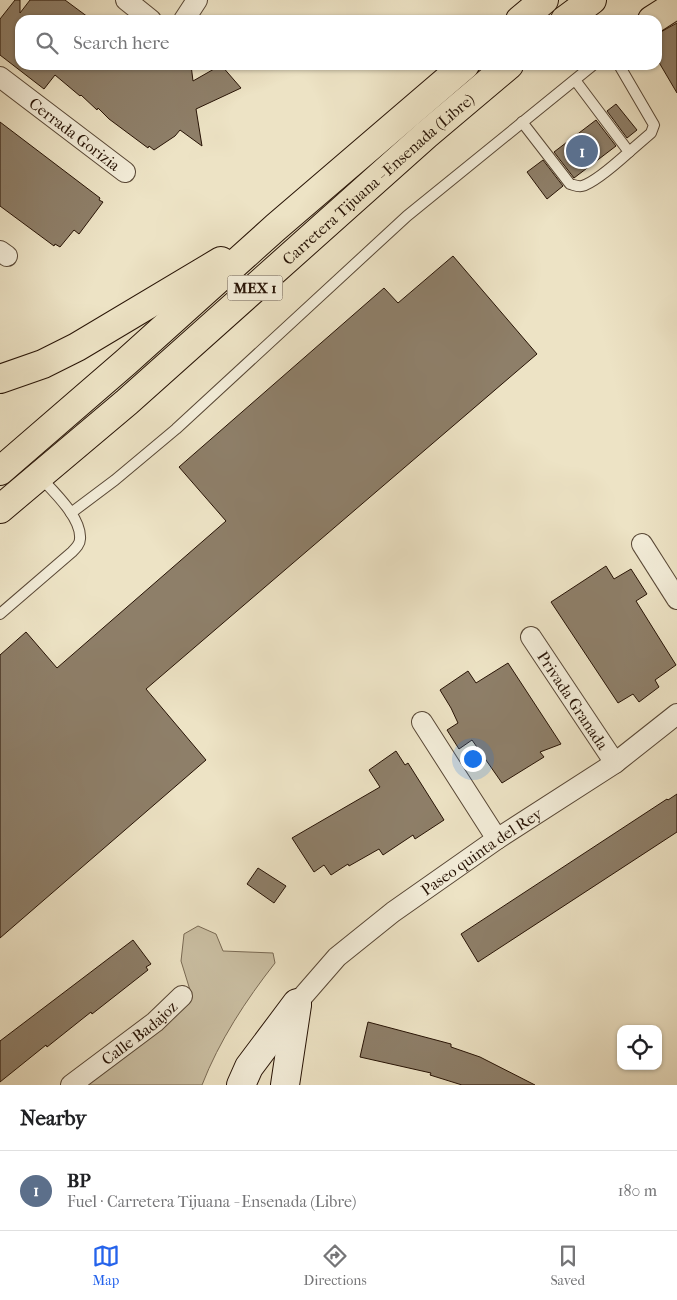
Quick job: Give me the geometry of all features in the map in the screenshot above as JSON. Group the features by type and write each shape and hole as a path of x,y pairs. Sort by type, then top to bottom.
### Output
{"highway":[{"path":"526,15 544,0"},
{"path":"572,15 592,0"},
{"path":"660,15 677,4"},
{"name":"Carretera Tijuana - Ensenada (Libre)","path":"0,470 126,362 276,227 460,70"},
{"name":"Carretera Tijuana - Ensenada (Libre)","path":"0,508 128,402 426,135 503,70"},
{"path":"0,379 43,364 77,347 276,227"}],"street":[{"path":"126,0 145,15"},
{"path":"187,15 197,0"},
{"name":"Cerrada Gorizia","path":"0,77 126,172"},
{"path":"642,544 677,599"},
{"name":"Privada Granada","path":"531,638 615,763"},
{"name":"Paseo quinta del Rey","path":"297,1003 337,956 393,912 497,840 615,763 677,714"},
{"path":"422,722 497,840"},
{"name":"Calle Badajoz","path":"71,1085 154,1022 182,996"},
{"path":"297,1003 292,1084 245,1076 297,1003"}],"lane":[{"path":"72,513 176,429 407,216 586,70"},
{"path":"522,122 570,184 583,186 590,183 651,133 654,125 622,70"},
{"path":"574,80 629,152"},
{"path":"0,614 79,545 80,532 72,513 39,476"}],"shaded area":[{"path":"198,926 216,934 223,951 273,953 275,963 234,1021 216,1053 202,1085 72,1085 180,1003 190,990 181,961 184,934"}],"building":[{"path":"15,0 20,0 20,13 30,0 65,0 85,15 15,15 15,67 0,55 0,19"},
{"path":"677,23 677,93 662,68 662,31"},
{"path":"19,70 192,70 193,81 212,70 225,70 241,88 196,109 202,146 180,130 175,136 154,150 149,146 148,148 109,119 98,108 97,110 55,75 44,89"},
{"path":"616,104 637,130 627,138 607,111"},
{"path":"596,120 616,146 574,178 554,152"},
{"path":"0,122 103,202 79,234 74,230 60,247 55,244 54,246 0,206"},
{"path":"543,160 563,186 547,199 527,172"},
{"path":"453,256 537,354 146,689 206,760 0,938 0,655 26,632 57,668 226,521 179,467 384,288 398,303"},
{"path":"606,566 614,579 631,569 647,594 636,601 676,665 655,680 659,687 639,702 633,694 618,703 551,602"},
{"path":"508,663 561,744 540,752 544,757 502,783 472,740 459,749 447,730 458,723 440,690 468,671 476,683"},
{"path":"396,751 405,765 408,763 444,820 415,839 413,835 383,855 379,849 349,866 348,864 331,875 324,865 314,872 292,838 380,787 369,770"},
{"path":"677,794 677,832 478,962 461,934"},
{"path":"258,868 286,886 274,903 247,884"},
{"path":"133,940 151,964 146,967 148,970 92,1014 91,1012 47,1047 46,1045 0,1082 0,1041"},
{"path":"368,1022 451,1044 451,1047 480,1057 535,1085 462,1085 430,1075 431,1073 360,1057"}],"place":[{"name":"BP","path":"582,151"}]}
